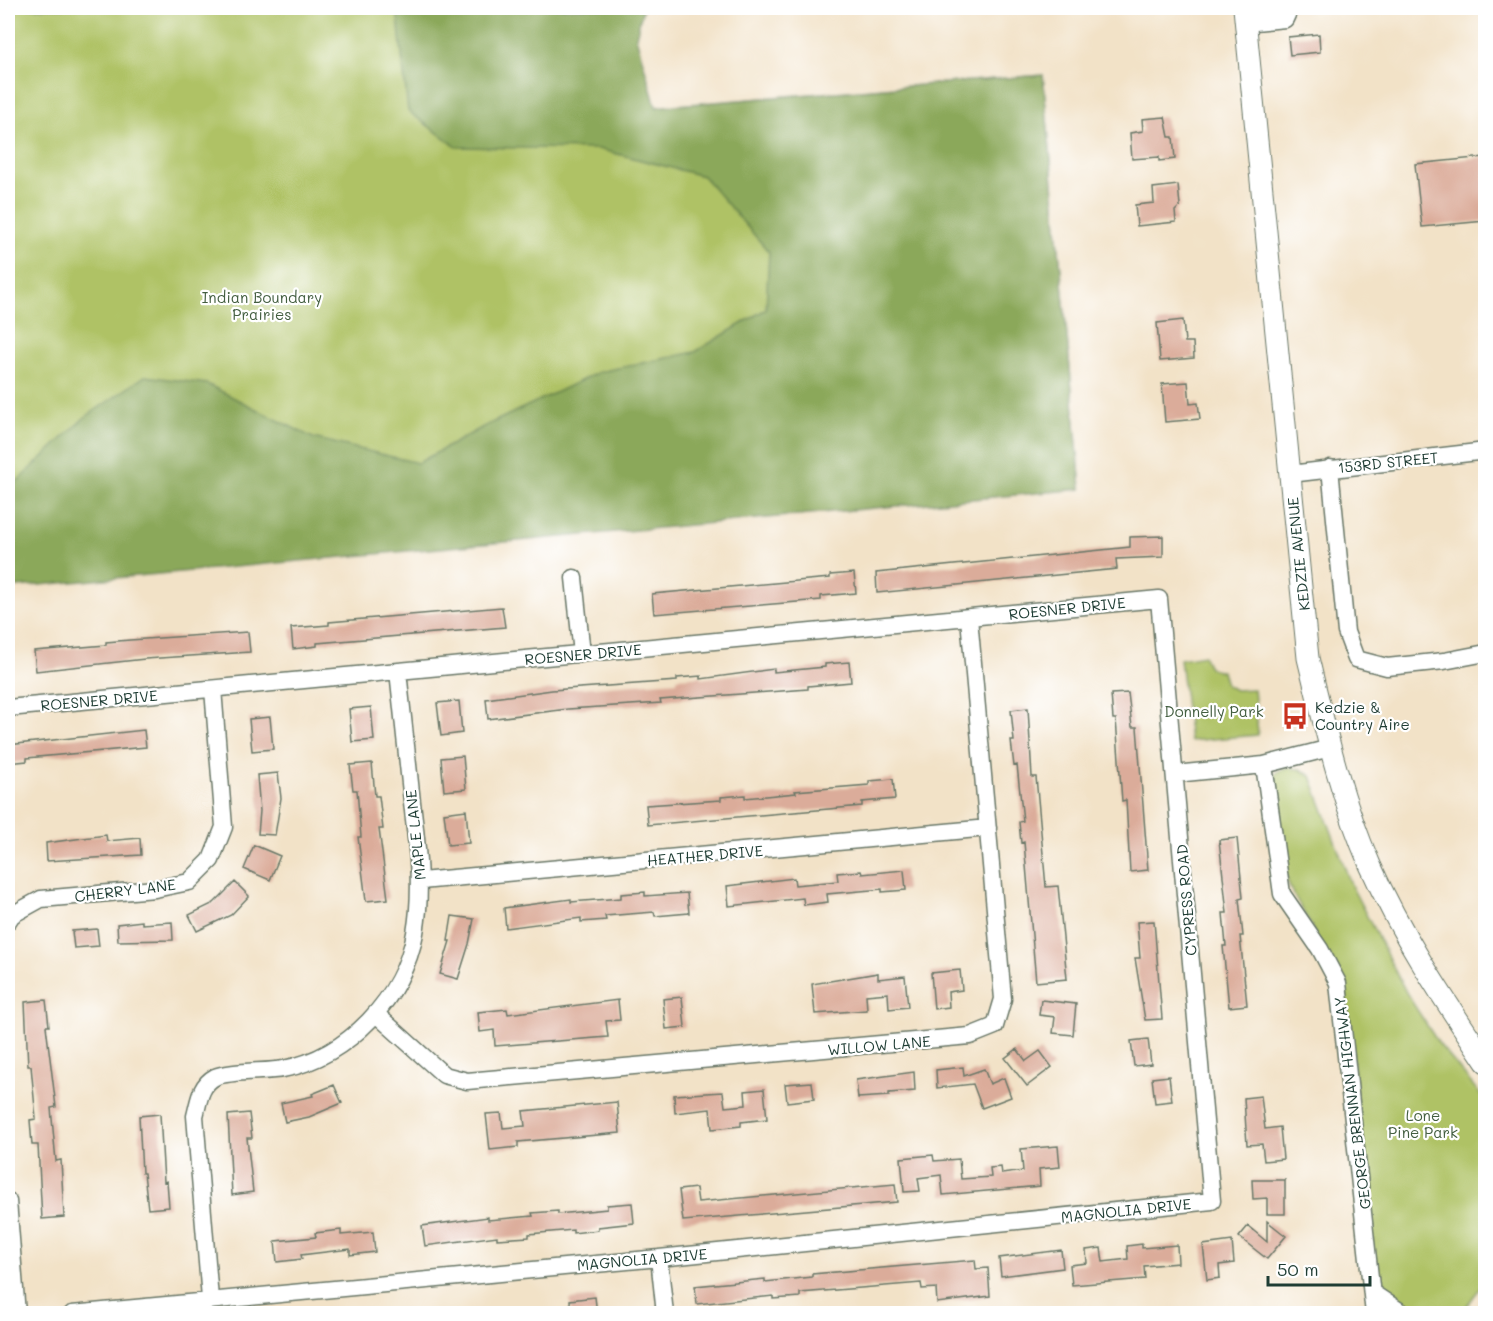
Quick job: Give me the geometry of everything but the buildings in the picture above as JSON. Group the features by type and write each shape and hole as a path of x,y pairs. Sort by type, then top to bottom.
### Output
{"main road":[{"name":"KEDZIE AVENUE","path":"1244,15 1308,658 1330,748 1370,864 1424,970 1485,1062"}],"street":[{"path":"1244,15 1285,19 1290,8"},
{"name":"153RD STREET","path":"1290,474 1485,451"},
{"path":"1330,468 1346,632 1356,659 1387,667 1444,661 1485,653"},
{"path":"574,578 582,654"},
{"name":"ROESNER DRIVE","path":"8,708 1159,599"},
{"name":"CYPRESS ROAD","path":"1159,599 1212,1201"},
{"name":"WILLOW LANE","path":"376,1014 444,1075 467,1081 970,1036 995,1026 1003,999 969,618"},
{"name":"MAPLE LANE","path":"210,1299 195,1116 201,1091 216,1077 285,1069 331,1051 376,1014 399,981 415,935 421,881 398,671"},
{"name":"CHERRY LANE","path":"8,921 12,915 41,899 155,889 189,882 211,860 224,827 213,689"},
{"path":"1175,774 1264,765 1330,748"},
{"name":"GEORGE BRENNAN HIGHWAY","path":"1264,765 1282,894 1320,949 1338,983 1374,1294 1374,1314"},
{"name":"HEATHER DRIVE","path":"421,881 988,828"},
{"path":"8,1201 17,1314"},
{"name":"MAGNOLIA DRIVE","path":"72,1314 210,1299 659,1258 1212,1201"},
{"path":"659,1258 665,1314"},
{"path":"1374,1294 1404,1314"}],"green space":[{"name":"Indian Boundary Prairies","path":"8,8 430,8 443,124 1043,75 1081,489 17,482 8,490"},
{"path":"397,8 643,8 636,37 656,107 1043,75 1081,489 8,588 8,490 84,418 145,376 207,384 313,438 418,463 485,426 599,372 695,352 766,309 769,252 703,176 598,149 457,147 408,111"},
{"name":"Donnelly Park","path":"1204,655 1210,668 1222,671 1226,685 1235,690 1254,689 1258,735 1190,741 1180,659"},
{"name":"Lone Pine Park","path":"1289,768 1300,769 1311,776 1352,887 1407,994 1439,1044 1485,1100 1485,1282 1461,1313 1377,1313 1348,1009 1310,924 1290,888 1281,861 1273,778 1278,771"}],"place":[{"name":"Kedzie & Country Aire","path":"1295,716"}]}
